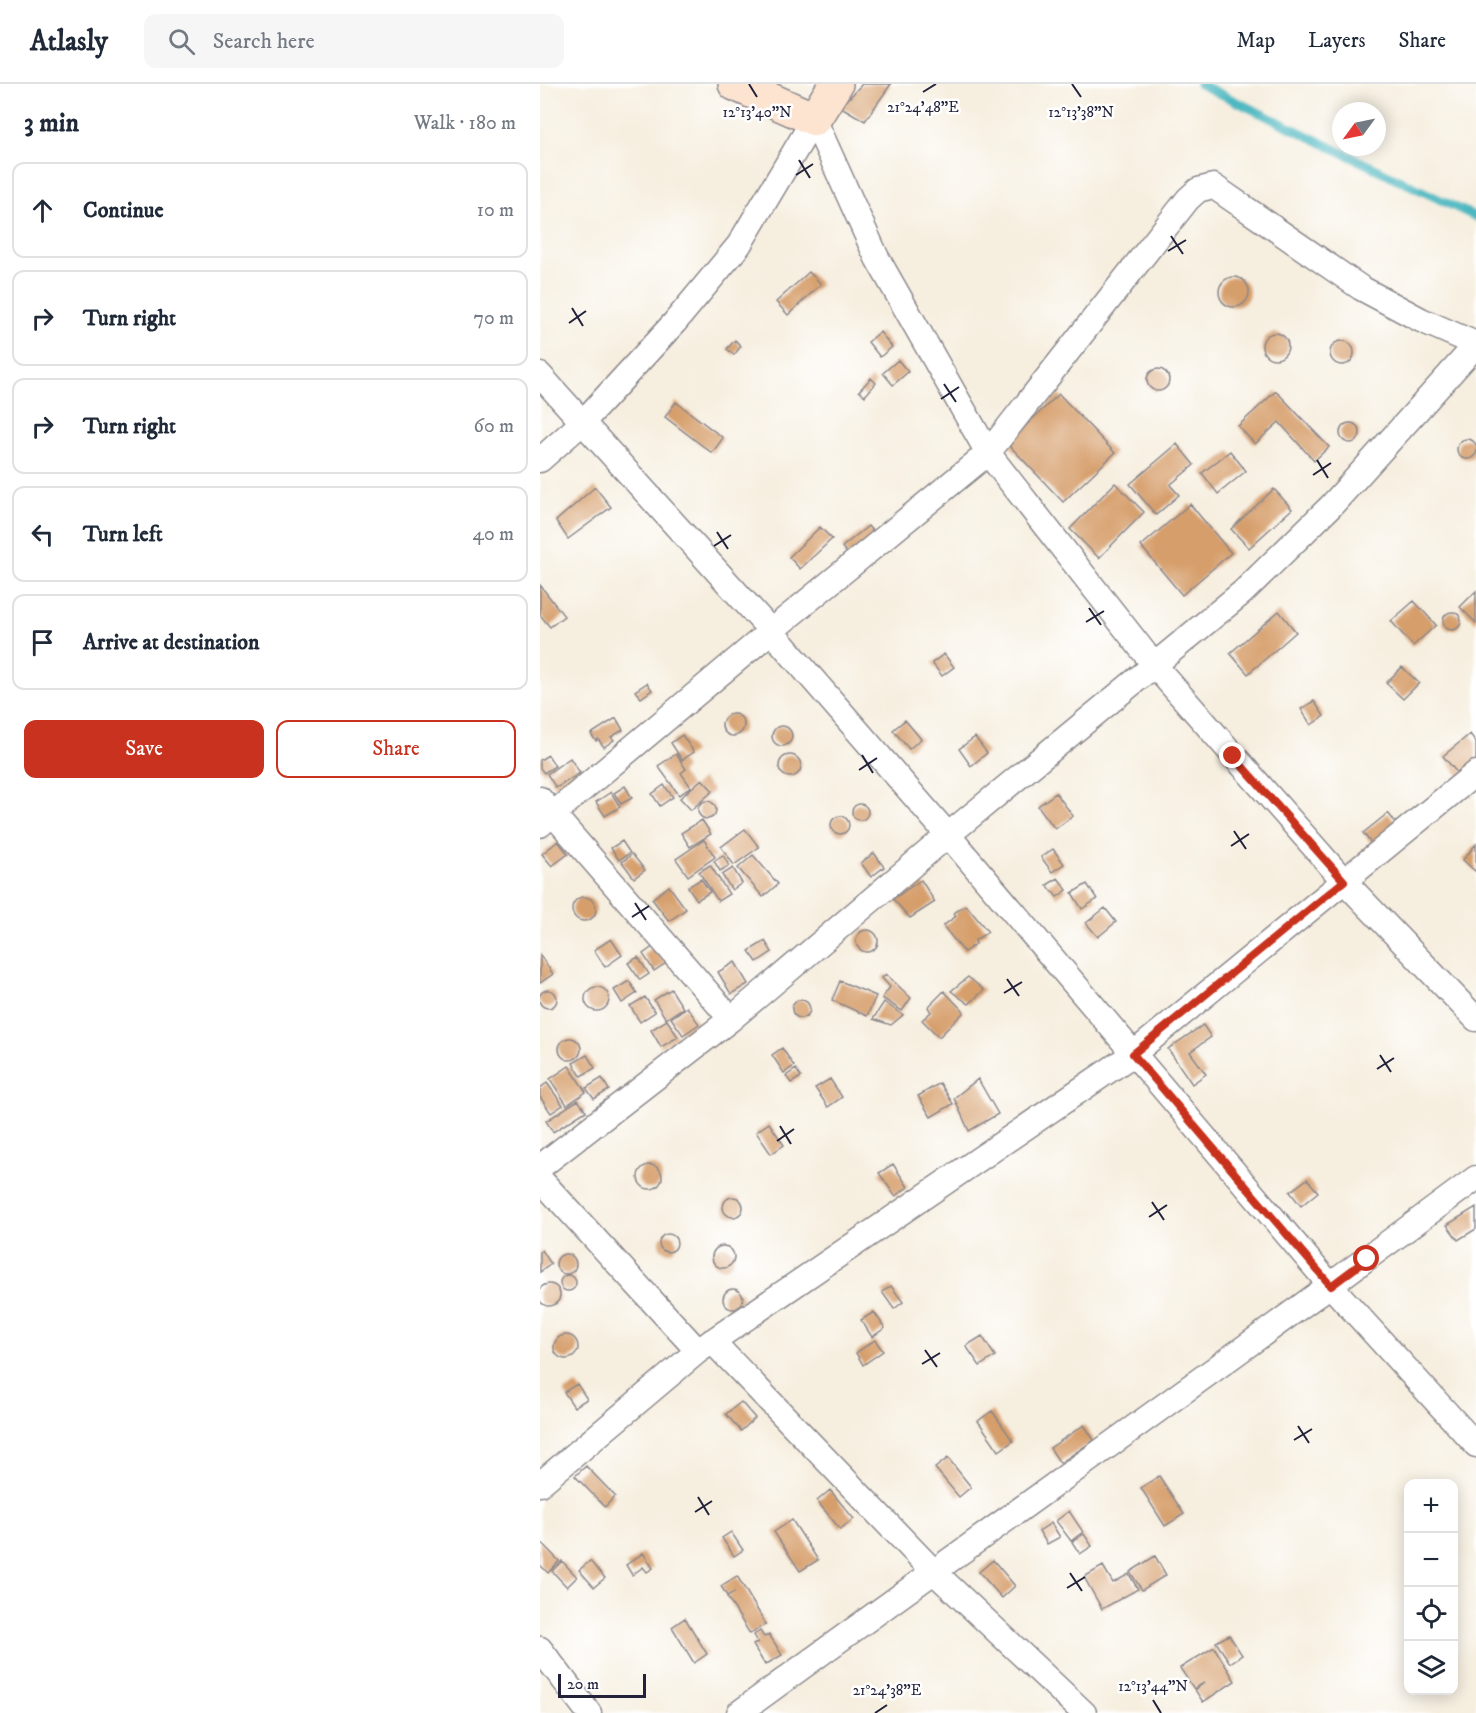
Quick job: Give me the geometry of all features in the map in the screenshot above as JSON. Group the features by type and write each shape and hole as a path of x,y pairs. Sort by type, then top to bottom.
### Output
{"main road":[{"path":"735,84 814,119 836,84"}],"street":[{"path":"540,460 583,422 675,322 739,245 814,119"},
{"path":"814,119 878,258 988,453 1155,666 1344,881 1476,1019"},
{"path":"540,1167 730,1019 948,835 1243,592 1330,506 1476,344 1420,320 1361,288 1213,186 1198,190 1188,199 988,453 544,813 730,1019"},
{"path":"540,375 771,631 948,835 1331,1286 1476,1445"},
{"path":"540,1484 705,1346 1133,1054 1476,773"},
{"path":"739,1713 1331,1286 1476,1178"},
{"path":"540,1179 933,1571 1084,1713"},
{"path":"540,1649 589,1713"}],"building":[{"path":"862,84 891,84 865,121 841,107"},
{"path":"809,272 821,284 788,315 776,302"},
{"path":"1234,277 1245,281 1249,292 1245,303 1234,307 1223,303 1219,292 1223,281"},
{"path":"880,332 892,347 880,357 868,342"},
{"path":"1275,333 1284,337 1288,346 1284,355 1275,359 1266,355 1262,346 1266,337"},
{"path":"735,340 741,346 734,355 727,349"},
{"path":"1342,341 1347,342 1353,348 1353,358 1347,364 1342,365 1337,364 1331,358 1330,353 1331,348 1337,342"},
{"path":"898,360 908,372 893,385 883,373"},
{"path":"1158,369 1166,372 1169,380 1166,388 1158,391 1150,388 1147,380 1150,372"},
{"path":"871,378 876,383 865,396 859,391"},
{"path":"1276,391 1329,447 1314,461 1279,422 1255,444 1238,426"},
{"path":"1059,394 1115,453 1063,502 1007,443"},
{"path":"676,402 723,438 712,453 665,417"},
{"path":"1346,423 1354,423 1360,429 1360,437 1354,443 1346,443 1340,437 1340,429"},
{"path":"1467,439 1474,442 1477,449 1474,456 1467,459 1460,456 1457,449 1460,442"},
{"path":"1177,444 1194,465 1170,485 1179,495 1156,515 1130,484"},
{"path":"1230,451 1246,471 1218,494 1202,473"},
{"path":"1115,483 1144,512 1099,558 1070,529"},
{"path":"595,487 611,507 568,539 556,521"},
{"path":"1274,489 1292,509 1249,548 1231,529"},
{"path":"1190,504 1231,553 1182,595 1141,546"},
{"path":"868,526 878,538 852,560 842,547"},
{"path":"820,527 832,539 800,569 789,557"},
{"path":"540,585 564,616 550,627 540,615"},
{"path":"1476,591 1476,623 1460,607"},
{"path":"1414,601 1436,625 1413,646 1391,621"},
{"path":"1279,611 1296,632 1248,674 1230,653"},
{"path":"1452,612 1458,615 1461,621 1458,627 1452,630 1446,627 1443,621 1446,615"},
{"path":"944,654 954,667 942,676 932,663"},
{"path":"1402,667 1419,683 1403,699 1386,683"},
{"path":"647,683 652,690 641,698 635,691"},
{"path":"1314,701 1324,716 1311,725 1301,709"},
{"path":"733,714 741,717 744,725 741,733 733,736 725,733 722,725 725,717"},
{"path":"616,718 623,730 611,737 614,740 604,747 591,734"},
{"path":"905,720 921,739 909,749 893,730"},
{"path":"782,726 789,729 792,736 789,743 782,746 775,743 772,736 775,729"},
{"path":"1470,734 1476,742 1476,769 1463,780 1443,756"},
{"path":"682,735 694,752 682,760 671,743"},
{"path":"975,737 987,753 971,766 959,749"},
{"path":"676,754 686,769 681,773 691,787 679,795 658,766"},
{"path":"548,755 555,766 544,773 540,768 540,760"},
{"path":"790,755 798,758 801,766 798,774 790,777 782,774 779,766 782,758"},
{"path":"570,758 580,773 556,788 547,774"},
{"path":"702,779 713,791 691,810 680,798"},
{"path":"664,785 673,797 660,806 652,794"},
{"path":"625,786 632,798 621,804 614,793"},
{"path":"611,792 620,807 605,816 596,802"},
{"path":"1056,793 1073,816 1055,829 1038,806"},
{"path":"703,801 711,801 716,806 714,817 703,819 698,814 698,806"},
{"path":"860,804 866,806 868,812 866,818 860,820 854,818 852,812 854,806"},
{"path":"1388,813 1400,828 1375,848 1363,833"},
{"path":"836,816 844,816 849,821 847,832 836,834 831,829 831,821"},
{"path":"702,820 711,834 690,847 681,833"},
{"path":"745,829 759,847 734,865 721,847"},
{"path":"704,840 715,857 688,876 676,859"},
{"path":"558,841 568,854 552,866 542,854"},
{"path":"622,841 630,853 619,860 611,848"},
{"path":"1476,844 1476,872 1463,860"},
{"path":"1053,849 1064,864 1052,872 1041,857"},
{"path":"874,853 884,867 871,877 861,863"},
{"path":"632,854 645,870 634,878 622,862"},
{"path":"723,855 729,866 720,871 714,861"},
{"path":"753,855 778,884 763,897 738,868"},
{"path":"710,865 729,894 718,901 699,872"},
{"path":"733,868 742,883 732,890 722,875"},
{"path":"1058,878 1067,890 1057,897 1047,885"},
{"path":"701,879 710,892 697,900 688,887"},
{"path":"921,880 935,902 910,918 893,899"},
{"path":"1087,884 1097,899 1082,909 1072,893"},
{"path":"669,886 686,909 669,921 652,899"},
{"path":"584,897 593,900 596,909 593,918 584,921 575,918 572,909 575,900"},
{"path":"966,905 988,932 975,940 976,944 964,952 943,926 956,916 954,913"},
{"path":"1105,908 1116,922 1098,937 1086,923"},
{"path":"867,930 875,933 878,941 875,949 867,952 859,949 856,941 859,933"},
{"path":"611,939 622,955 605,967 594,950"},
{"path":"765,941 772,952 757,962 749,951"},
{"path":"654,946 666,963 654,971 643,954"},
{"path":"540,955 553,974 540,983"},
{"path":"638,957 649,974 640,980 628,963"},
{"path":"735,962 748,984 731,994 718,972"},
{"path":"886,974 911,998 902,1011 882,998 890,987 882,978"},
{"path":"968,977 984,990 969,1004 951,991"},
{"path":"629,981 637,993 622,1003 614,990"},
{"path":"840,981 876,996 867,1016 832,1000"},
{"path":"597,987 606,990 609,999 606,1008 597,1011 588,1008 585,999 588,990"},
{"path":"671,989 683,1008 666,1019 654,1000"},
{"path":"548,990 554,993 557,999 554,1005 548,1008 542,1005 539,999 542,993"},
{"path":"944,991 964,1012 939,1037 922,1020 931,1012 928,1007"},
{"path":"645,997 655,1012 640,1022 630,1006"},
{"path":"801,1000 807,1003 810,1009 807,1015 801,1018 795,1015 792,1009 795,1003"},
{"path":"884,1002 903,1015 891,1025 873,1019"},
{"path":"687,1007 699,1024 683,1035 671,1018"},
{"path":"667,1020 678,1037 661,1047 651,1030"},
{"path":"1203,1025 1211,1037 1190,1052 1206,1074 1192,1084 1168,1049"},
{"path":"570,1038 578,1041 581,1049 578,1057 570,1060 562,1057 559,1049 562,1041"},
{"path":"782,1048 794,1066 784,1073 772,1055"},
{"path":"587,1055 595,1068 581,1076 573,1063"},
{"path":"569,1066 586,1092 567,1105 550,1079"},
{"path":"796,1069 801,1077 791,1083 786,1076"},
{"path":"602,1078 609,1090 594,1099 586,1088"},
{"path":"830,1079 842,1097 828,1107 815,1088"},
{"path":"978,1079 998,1114 969,1131 954,1098"},
{"path":"547,1083 563,1105 551,1113 540,1097 540,1088"},
{"path":"940,1083 953,1104 931,1117 918,1096"},
{"path":"578,1100 586,1111 553,1132 546,1121"},
{"path":"769,1123 784,1145 771,1154 756,1132"},
{"path":"893,1164 908,1187 895,1196 879,1173"},
{"path":"650,1165 658,1169 662,1177 658,1185 650,1189 642,1185 638,1177 642,1169"},
{"path":"1307,1179 1318,1192 1301,1206 1290,1192"},
{"path":"733,1197 740,1200 743,1207 740,1214 733,1217 726,1214 723,1207 726,1200"},
{"path":"1476,1207 1476,1229 1458,1240 1447,1225"},
{"path":"664,1234 672,1234 677,1239 675,1250 664,1252 659,1247 659,1239"},
{"path":"723,1246 731,1249 734,1257 731,1265 723,1268 715,1265 712,1257 715,1249"},
{"path":"542,1250 551,1264 540,1272 540,1252"},
{"path":"566,1254 573,1257 576,1264 573,1271 566,1274 559,1271 556,1264 559,1257"},
{"path":"565,1275 571,1275 576,1283 574,1289 565,1291 560,1286 560,1280"},
{"path":"549,1284 557,1287 560,1295 557,1303 549,1306 541,1303 538,1295 541,1287"},
{"path":"891,1286 903,1302 894,1309 882,1292"},
{"path":"729,1289 737,1289 743,1295 743,1303 737,1309 729,1309 723,1303 723,1295"},
{"path":"874,1312 885,1328 872,1337 861,1320"},
{"path":"566,1335 575,1338 578,1347 575,1356 566,1359 557,1356 554,1347 557,1338"},
{"path":"982,1336 995,1356 980,1366 966,1346"},
{"path":"875,1340 883,1351 863,1365 856,1353"},
{"path":"577,1384 587,1399 574,1407 564,1392"},
{"path":"741,1402 755,1418 741,1431 726,1414"},
{"path":"992,1411 1013,1441 999,1451 978,1421"},
{"path":"1084,1425 1094,1440 1060,1463 1050,1448"},
{"path":"948,1458 971,1487 959,1497 935,1468"},
{"path":"586,1466 615,1496 605,1507 575,1476"},
{"path":"1159,1476 1184,1514 1165,1526 1141,1488"},
{"path":"830,1490 854,1519 840,1529 817,1501"},
{"path":"1069,1511 1083,1532 1071,1541 1056,1521"},
{"path":"792,1520 818,1560 800,1571 774,1532"},
{"path":"1051,1523 1060,1537 1047,1544 1039,1531"},
{"path":"731,1532 743,1550 734,1556 722,1538"},
{"path":"1084,1534 1092,1546 1080,1554 1072,1542"},
{"path":"540,1541 559,1561 548,1573 540,1565"},
{"path":"643,1553 653,1568 647,1572 643,1567 632,1575 626,1565"},
{"path":"1155,1556 1166,1575 1142,1590 1130,1572"},
{"path":"993,1560 1015,1586 1002,1598 979,1572"},
{"path":"562,1561 577,1577 567,1587 552,1571"},
{"path":"590,1561 605,1578 594,1587 579,1570"},
{"path":"1103,1566 1113,1583 1129,1574 1138,1589 1102,1609 1084,1577"},
{"path":"737,1576 766,1624 750,1634 727,1597 735,1592 727,1596 721,1586"},
{"path":"685,1618 707,1654 694,1663 672,1627"},
{"path":"760,1631 764,1637 769,1634 782,1655 765,1665 753,1645 758,1642 754,1635"},
{"path":"1229,1635 1242,1655 1230,1663 1216,1642"},
{"path":"1214,1647 1235,1681 1203,1702 1195,1690 1204,1683 1194,1689 1180,1668"}],"waterway":[{"path":"1200,84 1476,217"}],"route":[{"path":"1233,756 1344,881 1133,1054 1331,1286 1367,1259"}]}
